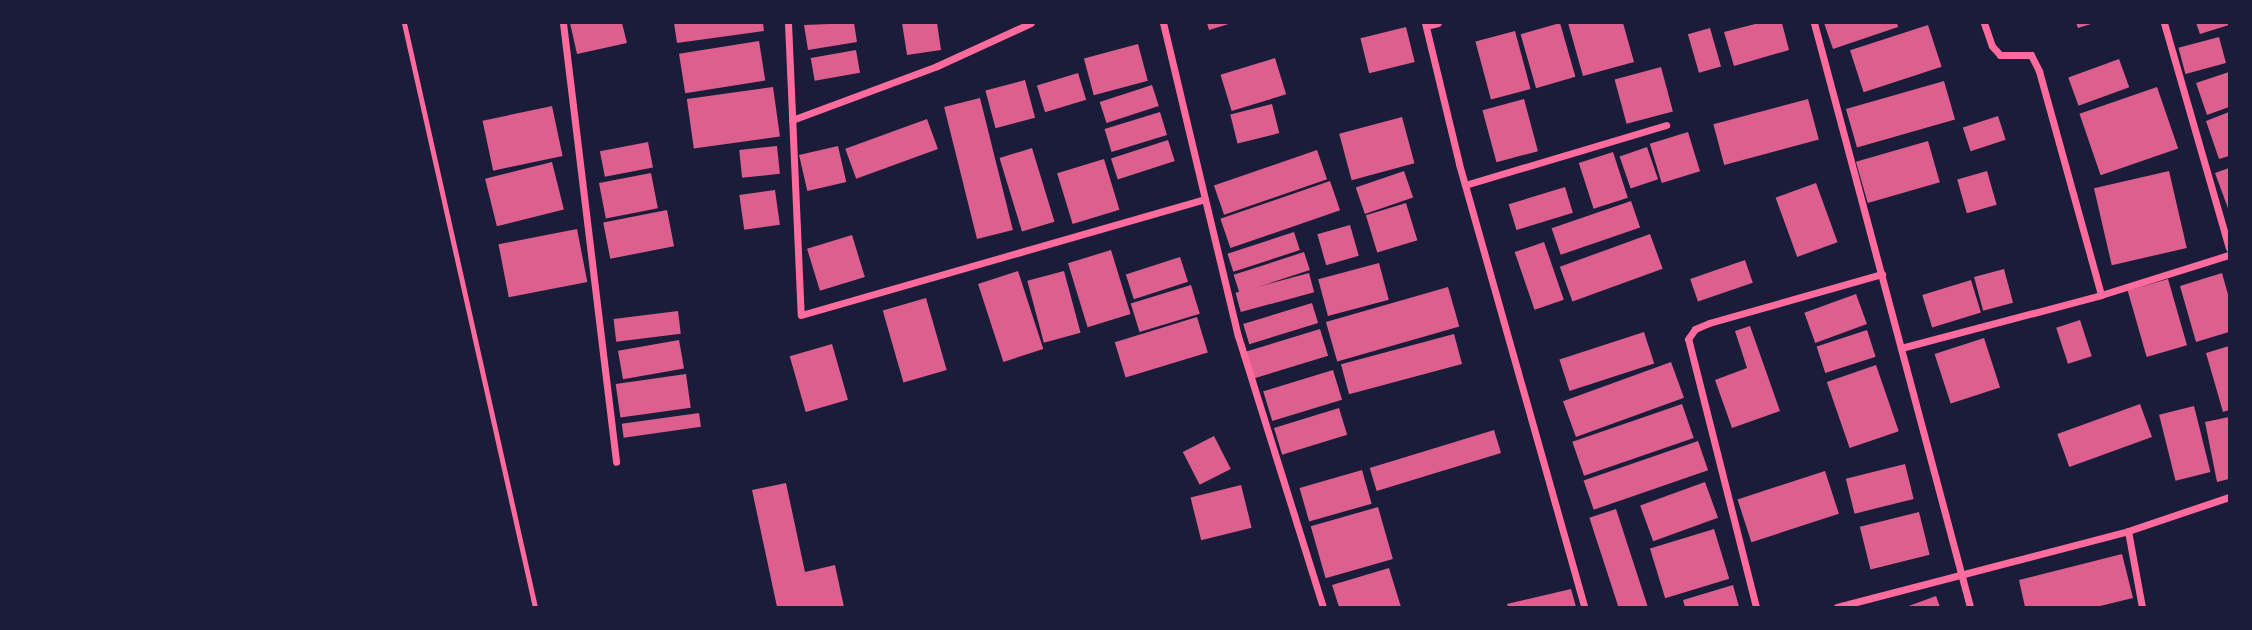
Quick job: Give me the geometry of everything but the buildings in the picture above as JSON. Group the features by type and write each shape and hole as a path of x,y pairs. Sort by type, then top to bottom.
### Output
{"street":[{"path":"563,23 616,463"},
{"path":"788,23 801,315 1205,198"},
{"path":"792,120 937,66 1031,23"},
{"path":"1163,23 1238,336 1323,607"},
{"path":"1438,23 1426,24 1465,185 1584,607"},
{"path":"1814,23 1970,607"},
{"path":"1984,23 1992,46 2000,55 2031,55 2039,71 2101,295"},
{"path":"2164,23 2229,248"},
{"path":"1465,185 1666,125"},
{"path":"1901,348 2101,295 2229,255"},
{"path":"1756,607 1688,339 1695,329 1709,323 1882,274"},
{"path":"1838,607 2128,531 2229,497"},
{"path":"2128,531 2143,607"}],"lane":[{"path":"404,23 535,607"}]}
